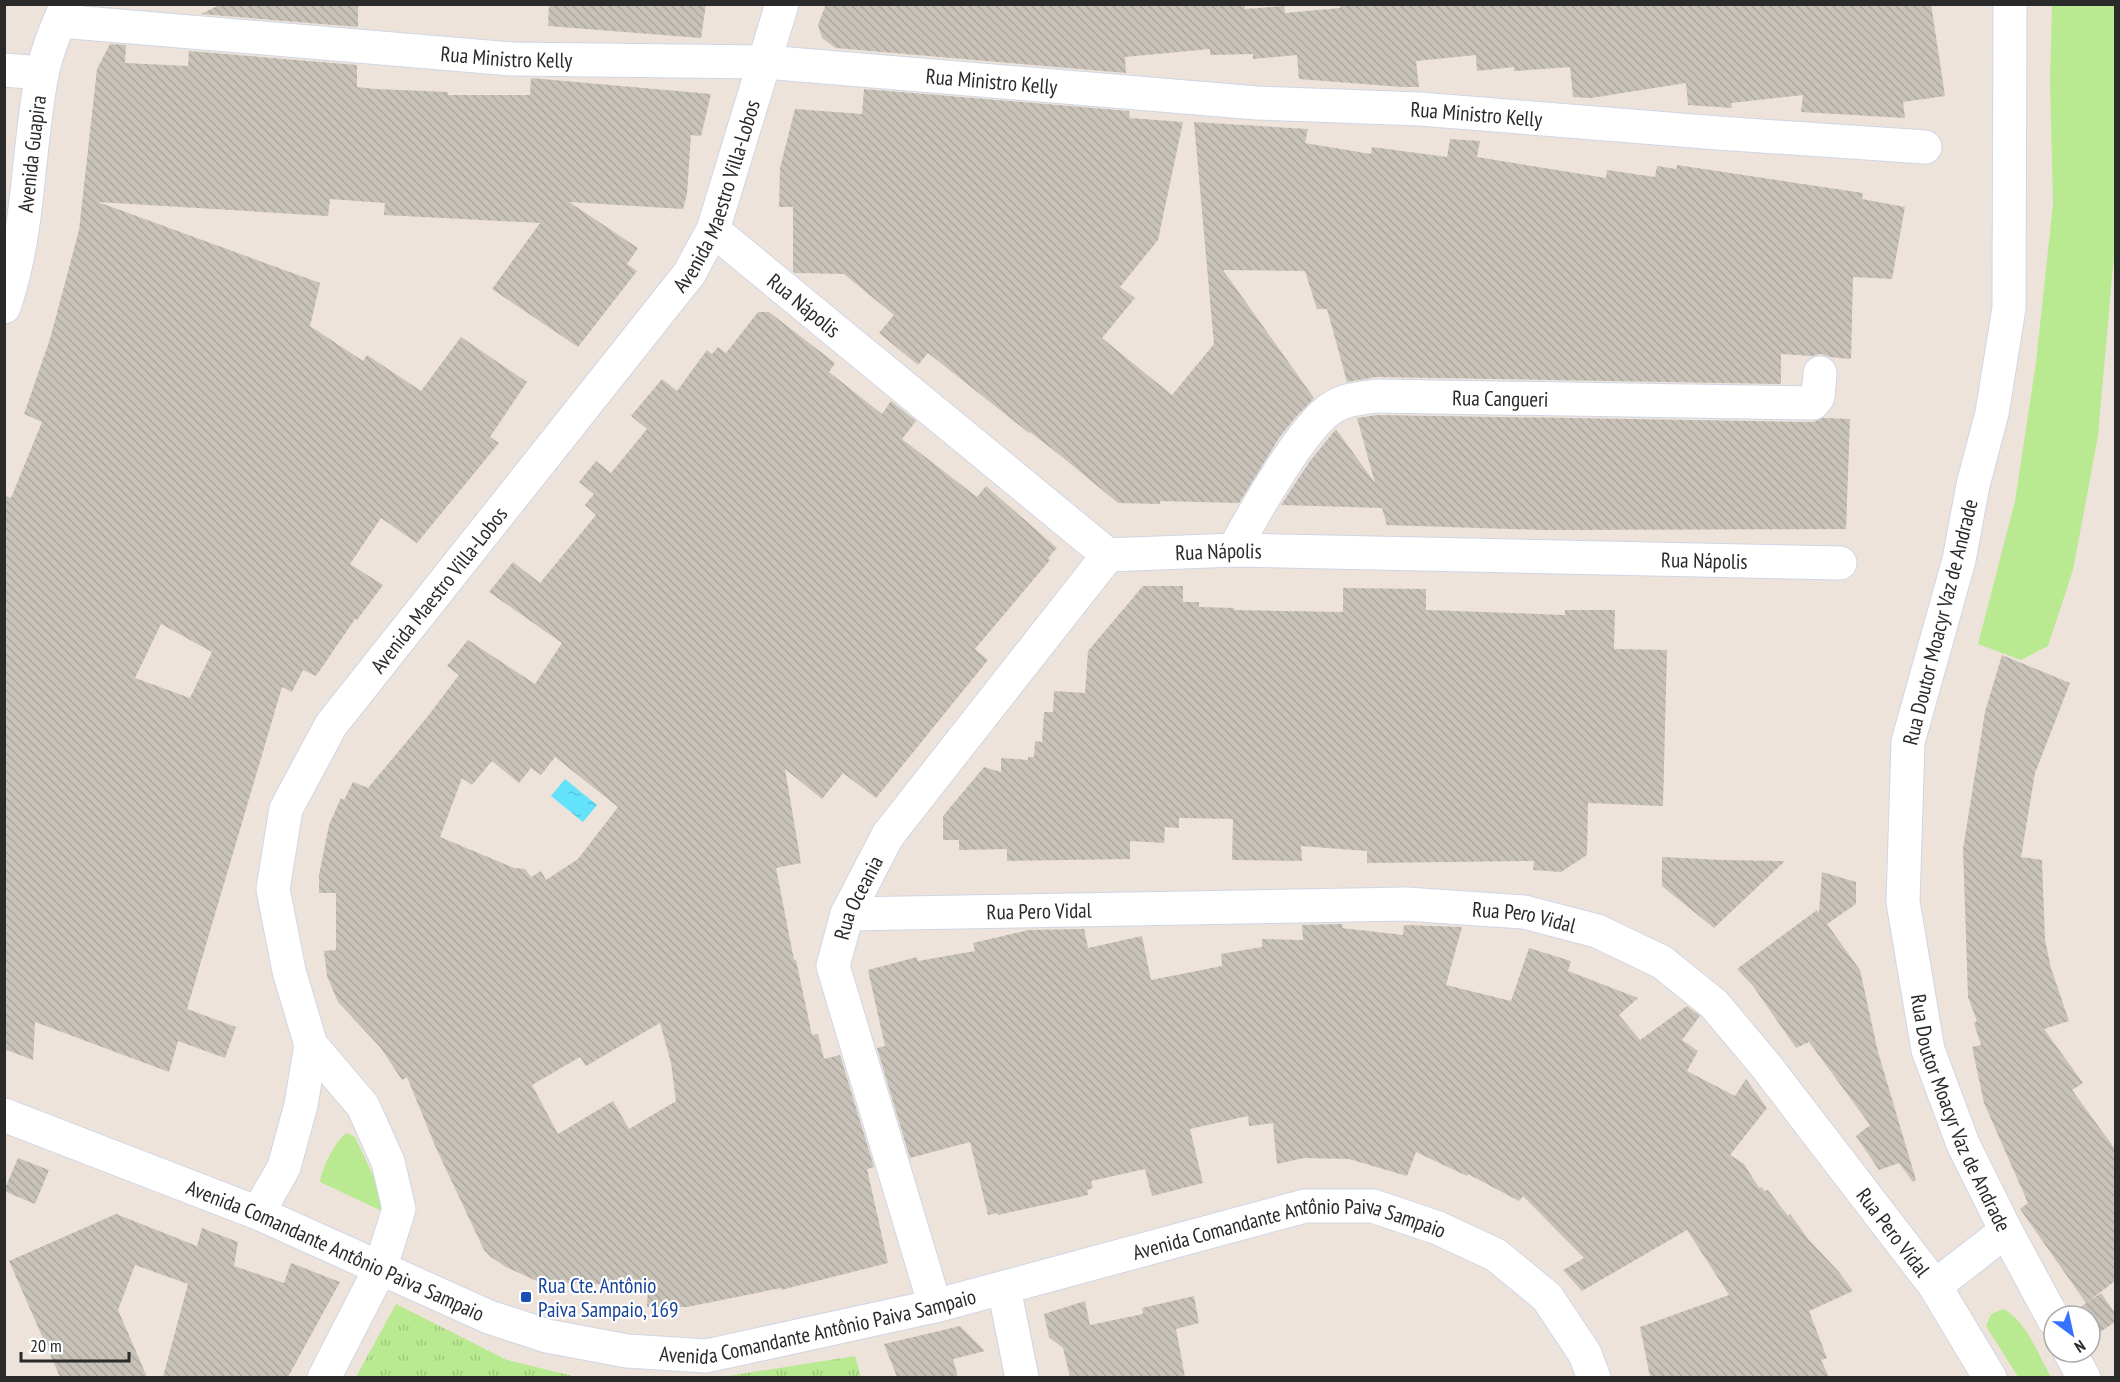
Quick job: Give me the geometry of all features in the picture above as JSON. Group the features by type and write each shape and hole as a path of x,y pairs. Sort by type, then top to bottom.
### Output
{"street":[{"name":"Avenida Maestro Villa-Lobos","path":"258,1213 284,1167 300,1105 311,1045 289,971 273,889 286,808 331,725 689,274 714,230 782,4"},
{"name":"Rua Doutor Moacyr Vaz de Andrade","path":"2010,4 2009,308 1992,413 1973,485 1959,560 1908,742 1903,902 1928,1050 1963,1144 2045,1304"},
{"name":"Rua Ministro Kelly","path":"63,13 512,59 765,62 1257,103 1420,109 1696,132 1925,147"},
{"name":"Avenida Guapira","path":"4,307 11,288 22,228 42,73 63,13"},
{"path":"4,70 42,73"},
{"name":"Rua Nápolis","path":"714,230 1108,555 1234,550 1840,563"},
{"name":"Rua Cangueri","path":"1234,550 1256,511 1304,437 1316,421 1336,405 1376,396 1813,403 1818,397 1820,373"},
{"name":"Rua Oceania","path":"935,1306 833,966 847,914 888,835 1108,555"},
{"name":"Rua Pero Vidal","path":"847,914 1406,904 1524,912 1597,931 1662,962 1713,1004 1766,1066 1935,1286 1990,1377"},
{"path":"311,1045 363,1106 388,1162 399,1209 380,1269 324,1377"},
{"name":"Avenida Comandante Antônio Paiva Sampaio","path":"4,1115 258,1213 489,1317 547,1336 627,1351 706,1356 935,1306 1305,1206 1373,1206 1438,1228 1496,1255 1547,1297 1585,1354 1594,1377"},
{"path":"1935,1286 2006,1231"},
{"path":"1004,1288 1022,1377"}],"green space":[{"path":"2052,5 2114,5 2116,177 2114,255 2098,436 2073,570 2048,646 2021,660 1978,644 2015,501 2036,362 2053,204 2050,80"},
{"path":"347,1133 355,1137 386,1203 382,1211 320,1182 330,1155"},
{"path":"396,1304 507,1360 577,1377 356,1377"},
{"path":"2003,1309 2019,1322 2031,1339 2042,1364 2051,1377 2018,1377 1986,1326 1991,1314"},
{"path":"855,1356 861,1377 722,1377"}],"water":[{"path":"565,779 597,805 583,822 551,796"}],"building":[{"path":"222,4 358,4 358,27 201,14"},
{"path":"549,4 706,4 701,38 548,26"},
{"path":"826,4 1245,4 1245,9 1284,6 1285,13 1340,8 1340,4 1931,4 1945,96 1903,102 1905,118 1801,112 1803,95 1731,103 1732,108 1688,105 1686,83 1591,98 1573,97 1570,67 1514,71 1514,67 1477,71 1476,55 1416,61 1419,87 1299,79 1297,55 1253,59 1253,54 1210,55 1210,49 1125,57 1126,73 836,48 822,38 818,25"},
{"path":"110,44 126,45 125,63 188,66 189,51 357,65 357,87 448,92 448,95 530,95 531,78 711,94 701,136 691,135 687,194 683,209 569,202 638,248 627,264 637,271 578,347 492,289 540,223 384,215 385,203 330,199 328,216 98,202 320,283 310,326 363,361 367,355 421,391 461,337 527,382 490,437 499,443 417,543 381,518 350,564 383,585 357,620 355,619 316,676 303,670 292,692 282,687 187,1009 236,1027 225,1058 178,1041 169,1072 35,1022 33,1060 4,1049 4,495 11,498 42,422 24,414 50,339 79,230 97,69","holes":["161,624 212,652 190,698 135,678"]},
{"path":"864,89 1129,111 1130,118 1183,122 1158,240 1120,287 1135,298 1102,338 1172,395 1214,344 1194,122 1308,129 1305,143 1371,154 1372,147 1447,157 1450,139 1480,141 1477,157 1606,178 1607,170 1655,177 1657,166 1676,169 1677,165 1863,193 1862,199 1905,207 1892,279 1853,277 1851,359 1821,354 1812,356 1781,354 1781,384 1376,377 1347,382 1327,309 1317,309 1305,271 1223,270 1314,398 1279,438 1239,503 1160,501 1160,504 1118,503 928,353 918,365 879,333 894,315 844,274 795,273 793,271 793,207 779,207 780,168 795,109 862,114"},
{"path":"758,312 769,312 835,363 829,372 882,414 891,401 916,421 902,439 977,497 986,486 1057,548 1048,558 1050,560 975,649 988,660 876,798 843,773 822,799 785,769 801,863 776,868 794,960 796,960 812,1035 818,1034 824,1059 840,1055 874,1167 867,1169 888,1263 781,1290 781,1288 687,1307 647,1307 648,1286 539,1282 506,1267 484,1250 436,1148 407,1077 402,1080 380,1047 338,1002 327,976 324,951 336,950 336,893 319,893 319,875 329,825 341,798 344,800 353,782 368,788 428,716 459,675 447,666 468,640 535,684 562,643 489,592 513,562 540,583 596,515 585,505 594,494 579,482 596,461 611,473 647,429 631,416 662,379 677,391 707,350 712,354 718,347 726,353","holes":["555,757 618,807 578,859 546,880 541,871 531,877 525,869 514,868 440,837 462,778 472,785 492,761 519,783 531,768 541,775","660,1023 671,1063 676,1101 629,1129 613,1101 558,1134 532,1085 580,1057 586,1066"]},
{"path":"1377,415 1813,422 1823,418 1850,419 1846,529 1544,530 1387,525 1382,508 1281,505 1310,461 1336,429 1375,483 1357,418"},
{"path":"1143,586 1183,586 1183,602 1199,602 1199,607 1234,608 1234,610 1343,612 1343,588 1426,589 1426,610 1565,615 1565,610 1615,610 1614,649 1667,650 1663,806 1588,803 1587,855 1561,872 1533,870 1534,861 1367,863 1367,851 1301,846 1302,861 1232,860 1233,819 1179,818 1179,828 1165,827 1164,843 1130,841 1130,859 1007,861 1007,849 959,850 959,840 943,840 943,816 984,767 1001,772 1001,758 1028,760 1028,757 1034,757 1035,741 1042,742 1044,712 1053,712 1054,691 1085,693 1088,651"},
{"path":"2002,655 2070,683 2035,773 2021,857 2042,860 2045,940 2051,968 2069,1021 2044,1029 2083,1083 2072,1090 2115,1149 2115,1281 2086,1303 2020,1209 2028,1203 1984,1103 1972,1047 1981,1045 1974,1023 1977,1021 1968,997 1963,849 1985,712"},
{"path":"1662,857 1785,861 1714,928 1662,886"},
{"path":"1822,872 1856,882 1856,904 1827,924 1860,970 1878,1052 1916,1180 1913,1182 1899,1163 1879,1170 1856,1136 1870,1125 1809,1042 1796,1048 1753,986 1737,969 1817,910 1819,913"},
{"path":"1343,924 1342,928 1403,935 1404,925 1462,927 1446,985 1511,1001 1529,948 1571,961 1568,971 1638,998 1619,1015 1640,1040 1687,1006 1700,1016 1682,1040 1698,1051 1687,1071 1735,1096 1746,1079 1767,1108 1730,1155 1744,1164 1759,1188 1762,1187 1764,1191 1768,1190 1788,1216 1790,1214 1853,1291 1809,1311 1827,1358 1821,1360 1829,1377 1650,1377 1640,1327 1729,1295 1687,1230 1582,1291 1563,1270 1584,1258 1523,1196 1519,1201 1468,1174 1467,1176 1416,1152 1407,1176 1349,1159 1304,1158 1277,1164 1273,1123 1249,1126 1248,1116 1190,1129 1203,1183 1152,1196 1145,1169 1091,1181 1093,1188 1087,1190 1088,1195 998,1215 998,1213 988,1215 970,1142 910,1158 877,1048 885,1046 868,970 917,957 918,961 975,951 973,943 1029,930 1084,929 1088,948 1142,936 1151,980 1222,966 1221,954 1262,947 1262,939 1303,940 1302,925"},
{"path":"18,1158 49,1170 35,1204 4,1191"},
{"path":"116,1214 197,1246 202,1228 238,1242 234,1266 284,1283 291,1263 340,1282 288,1377 163,1377 188,1284 135,1265 118,1310 147,1377 60,1377 9,1261"},
{"path":"2101,1293 2115,1313 2115,1322 2102,1331 2102,1304 2085,1304"},
{"path":"1194,1296 1199,1323 1176,1329 1185,1377 1070,1377 1063,1348 1049,1337 1044,1314 1085,1301 1090,1325 1143,1314 1142,1308"},
{"path":"960,1326 985,1351 953,1359 958,1377 897,1377 884,1344"}],"place":[{"name":"Rua Cte. Antônio Paiva Sampaio, 169","path":"526,1297"}]}
